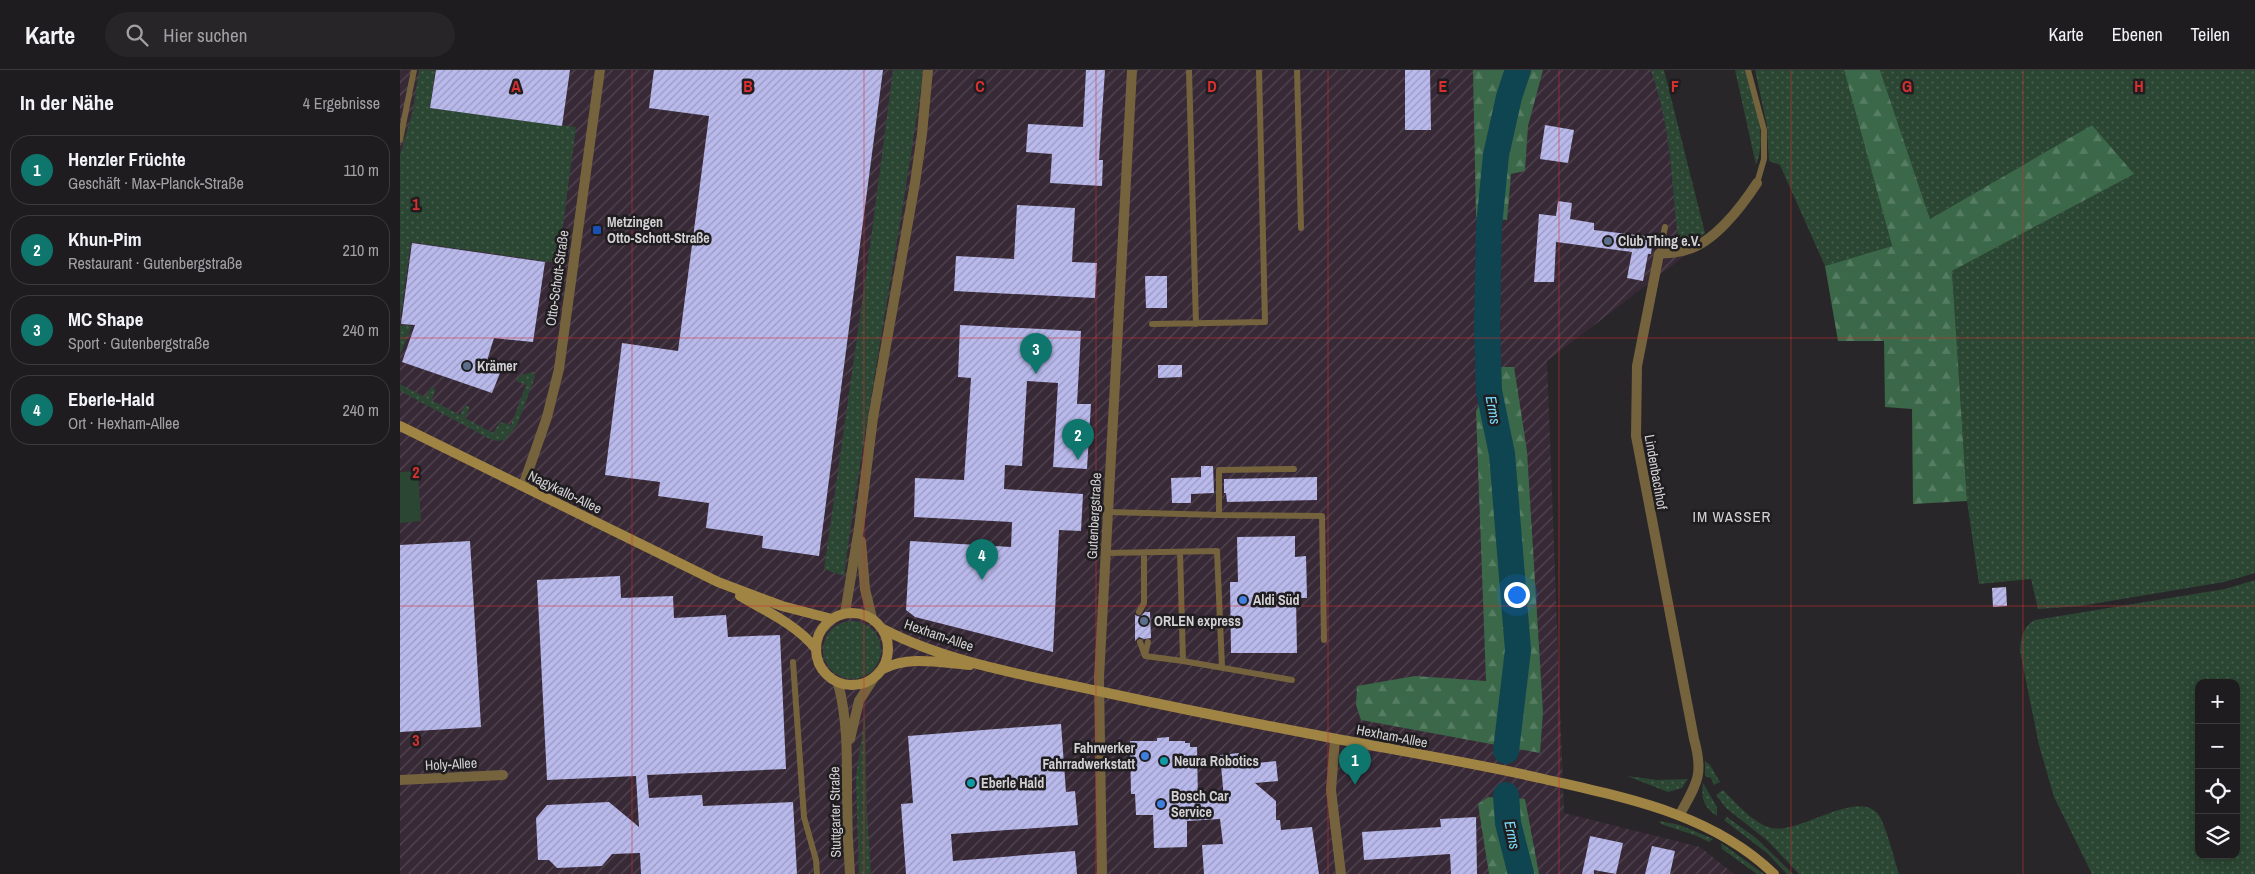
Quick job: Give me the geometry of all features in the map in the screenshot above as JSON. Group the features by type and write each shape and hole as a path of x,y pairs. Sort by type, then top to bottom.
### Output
{"main road":[{"name":"Nagykallo-Allee","path":"400,426 718,582 794,628 807,638 816,649"},
{"name":"Nagykallo-Allee","path":"718,582 782,606 832,619"},
{"path":"845,613 859,613 872,618 882,628 889,649 883,669 873,679 852,685 838,682 822,669 816,649 822,628 832,619 845,613"},
{"name":"Hexham-Allee","path":"882,628 914,643 987,666 1216,717 1486,766 1637,801 1680,814 1718,832 1759,859 1774,874"},
{"name":"Hexham-Allee","path":"883,669 892,664 909,661 987,666"}],"street":[{"name":"Otto-Schott-Straße","path":"523,486 547,417 559,368 600,70"},
{"path":"845,613 859,528 874,410 915,183 928,70"},
{"name":"Gutenbergstraße","path":"1102,874 1099,691 1132,70"},
{"path":"1658,254 1688,250 1712,236 1740,209 1757,183"},
{"name":"Lindenbachhof","path":"1658,254 1637,366 1636,436 1692,730 1700,757 1698,780 1680,814"},
{"path":"859,528 864,583 872,618"},
{"name":"Stuttgarter Straße","path":"848,750 858,701 873,679"},
{"name":"Stuttgarter Straße","path":"838,682 843,701 848,750 847,799 850,874"},
{"path":"1335,739 1331,790 1341,874"},
{"name":"Holy-Allee","path":"400,780 503,775"}],"lane":[{"path":"400,140 414,70"},
{"path":"1189,70 1196,324"},
{"path":"1152,324 1265,322 1259,70"},
{"path":"1297,70 1301,228"},
{"path":"1748,70 1764,130 1764,159 1757,183"},
{"path":"1658,254 1665,227"},
{"path":"1219,515 1219,470 1294,469"},
{"path":"1108,512 1322,516 1324,640"},
{"path":"1106,553 1217,551 1222,667"},
{"path":"1180,552 1183,661"},
{"path":"1144,553 1144,603 1148,612"},
{"path":"1139,612 1144,603"},
{"path":"1140,642 1145,656"},
{"path":"1145,656 1148,642"},
{"path":"1145,656 1222,667 1292,680"},
{"path":"793,662 804,817 816,860 817,874"}],"shaded area":[{"path":"400,70 1654,70 1695,248 1547,361 1564,813 1700,847 1734,874 400,874"}],"green space":[{"path":"419,70 435,70 430,108 576,127 558,263 411,242 400,320 400,155 413,110"},
{"path":"893,70 922,70 922,79 862,451 844,576 824,569"},
{"path":"1473,70 1543,70 1528,126 1525,171 1511,174 1507,220 1476,217"},
{"path":"1651,70 1664,70 1705,233 1689,245 1679,241 1667,136 1659,96"},
{"path":"1735,70 1747,70 1759,118 1761,142 1756,165"},
{"path":"1755,70 1844,70 1892,246 1825,266 1780,165 1769,161 1767,126"},
{"path":"1844,70 1880,70 1930,219 2092,125 2134,174 1952,271 1967,501 1913,504 1912,409 1885,407 1884,341 1838,341 1825,266 1892,246"},
{"path":"1880,70 2255,70 2255,573 2224,582 2080,606 2038,609 2031,579 1979,584 1967,501 1952,271 2133,174 2092,125 1930,219"},
{"path":"400,325 412,326 400,355"},
{"path":"1499,367 1514,367 1527,451 1543,712 1540,753 1361,720 1356,705 1357,686 1415,676 1486,681 1476,411"},
{"path":"534,372 535,377 517,425 505,440 496,441 488,438 400,391 400,384 425,397 431,387 436,390 431,400 460,415 465,405 470,407 465,418 493,433 500,422 511,425 526,385 516,381 520,375"},
{"path":"418,471 421,521 400,523 400,472"},
{"path":"2255,580 2255,874 2092,874 2054,797 2039,745 2020,651 2023,633 2035,620 2225,589"},
{"path":"852,621 868,626 876,634 881,650 876,666 868,674 852,679 836,674 828,666 823,650 828,634 836,626"},
{"path":"865,714 867,814 871,874 859,874 856,777"},
{"path":"1705,761 1710,765 1720,782 1714,785 1711,778 1705,776"},
{"path":"1627,776 1657,780 1688,779 1682,788 1668,792"},
{"path":"1703,783 1717,807 1717,816 1704,802 1702,793"},
{"path":"1723,790 1751,817 1771,828 1784,828 1847,808 1861,806 1873,809 1884,826 1899,874 1799,874 1768,841 1726,808 1716,795"},
{"path":"1488,797 1525,799 1539,874 1489,874 1478,804"},
{"path":"1727,817 1756,838 1793,874 1787,874 1767,853 1724,820"},
{"path":"1659,821 1680,825 1713,839 1709,842 1661,824"},
{"path":"1721,843 1764,874 1757,874 1722,849"}],"building":[{"path":"436,70 570,70 562,126 430,108"},
{"path":"654,70 883,70 819,556 762,548 763,536 706,528 709,503 658,496 660,482 605,475 622,343 678,351 709,116 649,108"},
{"path":"1086,70 1105,70 1099,160 1103,160 1102,186 1050,183 1052,154 1026,152 1028,124 1083,127"},
{"path":"1405,70 1430,70 1431,130 1405,130"},
{"path":"1545,125 1574,130 1568,163 1540,159"},
{"name":"Club Thing e.V.","path":"1558,201 1572,203 1570,219 1594,223 1594,230 1653,237 1651,254 1648,254 1643,281 1627,278 1632,252 1556,242 1554,282 1534,282 1539,214 1556,216"},
{"path":"1017,205 1075,208 1072,262 1097,263 1095,298 954,291 956,256 1014,259"},
{"path":"412,243 545,262 533,342 494,338 485,367 500,373 492,393 402,362 415,325 401,324"},
{"path":"1145,276 1167,276 1167,308 1146,308"},
{"path":"960,325 1081,331 1077,404 1091,404 1087,469 1053,467 1058,383 1027,381 1022,466 1005,465 1004,489 1083,494 1081,531 1059,530 1053,652 915,617 906,610 910,541 1011,547 1012,522 914,517 915,478 964,480 971,378 958,377"},
{"path":"1158,365 1182,365 1182,377 1158,378"},
{"path":"1201,466 1213,466 1214,493 1191,494 1191,503 1172,503 1171,478 1201,477"},
{"path":"1317,477 1317,500 1227,502 1226,493 1224,493 1224,479"},
{"path":"1295,536 1295,557 1306,556 1307,598 1296,598 1297,653 1231,653 1230,582 1238,582 1237,537"},
{"path":"470,541 481,727 400,732 400,545"},
{"path":"620,576 621,598 673,596 674,618 726,615 728,637 780,635 786,769 647,775 649,798 702,795 703,806 793,802 797,874 641,874 640,853 612,854 602,866 557,868 549,860 538,860 536,818 547,805 609,802 639,827 636,776 547,780 537,580"},
{"path":"2006,587 2007,606 1993,607 1992,588"},
{"path":"1145,612 1150,612 1151,638 1144,639 1139,637 1135,641 1135,615 1140,617"},
{"name":"Eberle Hald","path":"1061,724 1066,792 1075,791 1078,825 951,834 953,861 1075,851 1077,874 906,874 901,804 913,803 908,736"},
{"path":"1169,737 1169,741 1185,741 1185,743 1190,743 1190,747 1197,747 1198,800 1224,798 1220,755 1239,753 1239,759 1257,757 1257,763 1276,761 1278,781 1255,783 1276,801 1276,820 1280,820 1281,830 1312,827 1319,874 1204,874 1202,845 1223,844 1220,819 1187,821 1187,847 1154,848 1153,815 1136,815 1135,794 1131,794 1130,741 1157,741 1157,738"},
{"path":"1476,817 1477,874 1451,874 1450,854 1364,860 1362,832 1441,827 1440,819"},
{"path":"1590,836 1623,843 1616,874 1594,870 1594,874 1582,874"},
{"path":"1652,846 1675,851 1670,874 1645,874"}],"waterway":[{"name":"Erms","path":"1506,751 1518,650 1502,454 1489,391 1487,327 1489,226 1496,155 1509,97 1518,70"},
{"name":"Erms","path":"1506,795 1508,823 1521,874"}],"place":[{"name":"Metzingen Otto-Schott-Straße","path":"597,230"},
{"name":"Club Thing e.V.","path":"1608,241"},
{"name":"Krämer","path":"467,366"},
{"name":"MC Shape","path":"1036,374"},
{"name":"Khun-Pim","path":"1078,460"},
{"name":"Eberle-Hald","path":"982,580"},
{"name":"Aldi Süd","path":"1243,600"},
{"name":"ORLEN express","path":"1144,621"},
{"name":"Fahrwerker Fahrradwerkstatt","path":"1145,756"},
{"name":"Neura Robotics","path":"1164,761"},
{"name":"Eberle Hald","path":"971,783"},
{"name":"Henzler Früchte","path":"1355,785"},
{"name":"Bosch Car Service","path":"1161,804"}],"district":[{"name":"IM WASSER","path":"1732,517"}]}
